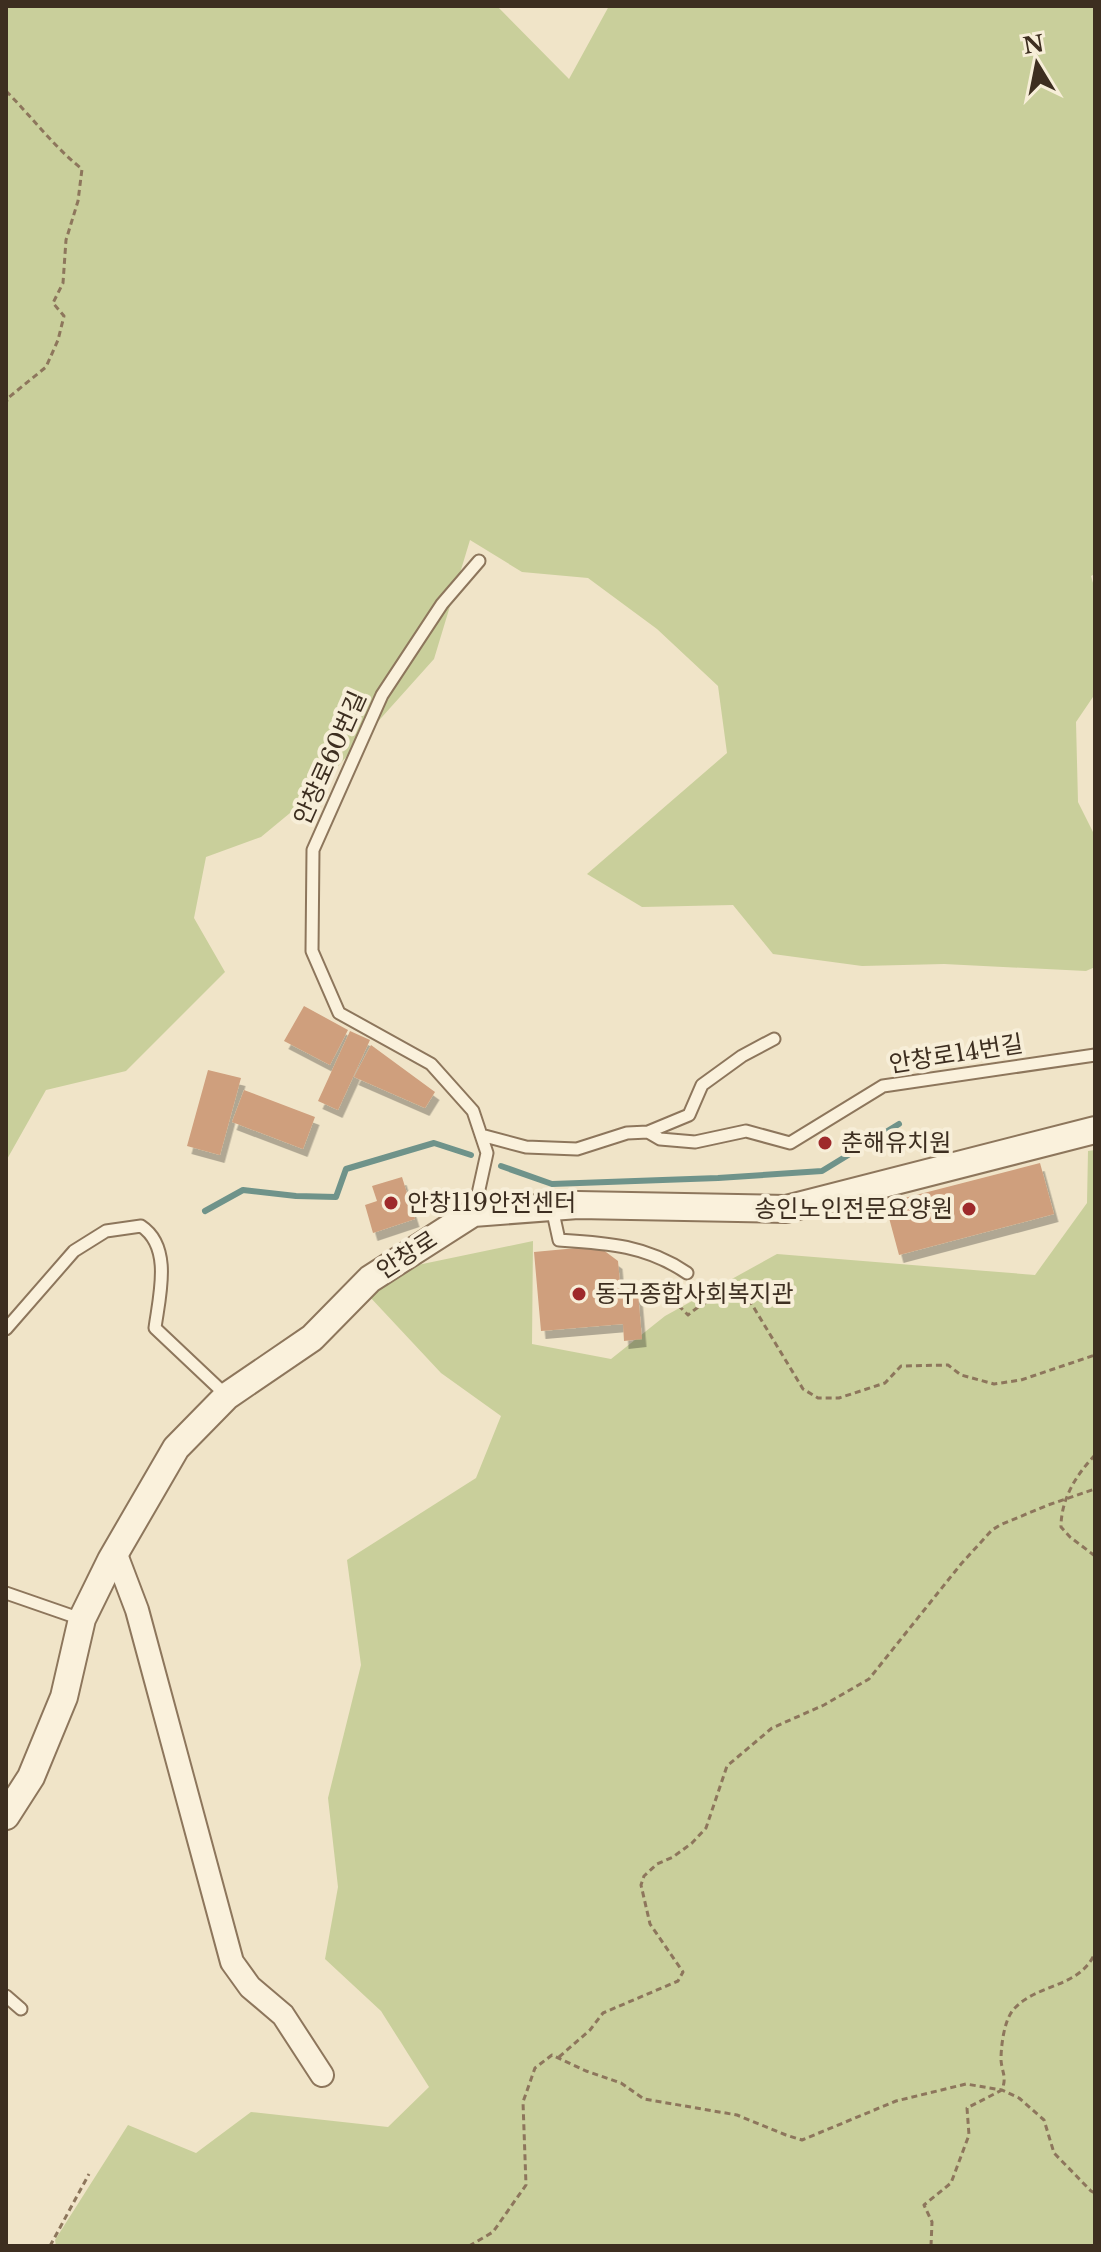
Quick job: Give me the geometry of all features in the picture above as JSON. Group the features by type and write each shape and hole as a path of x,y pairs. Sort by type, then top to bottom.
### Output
{"street":[{"name":"안창로","path":"6,1816 31,1777 64,1697 82,1619 115,1552 176,1448 227,1396 312,1338 370,1279 473,1213 578,1205 786,1209 1095,1130"},
{"path":"115,1552 137,1610 232,1962 250,1987 283,2015 322,2075"}],"lane":[{"name":"안창로60번길","path":"473,1213 487,1153 473,1111 431,1064 339,1013 312,951 313,850 382,695 442,604 479,561"},
{"path":"481,1135 526,1147 577,1149 627,1133 648,1132 689,1115 702,1085 742,1056 774,1039"},
{"name":"안창로14번길","path":"648,1132 660,1139 695,1142 746,1131 790,1143 883,1086 1095,1055"},
{"path":"552,1207 559,1240 612,1243 668,1260 687,1273"},
{"path":"6,1329 74,1251 106,1231 141,1226 151,1233 158,1248 162,1275 155,1328 227,1396"},
{"path":"6,1593 82,1619"},
{"path":"6,1996 21,2009"}],"path":[{"path":"6,91 57,148 82,169 78,201 66,240 63,283 53,303 64,316 58,340 46,367 6,403"},
{"path":"687,1273 677,1292 676,1303 688,1315 707,1300 735,1295 748,1298 803,1389 818,1398 839,1398 885,1383 901,1366 948,1365 961,1375 994,1384 1021,1380 1095,1355"},
{"path":"1095,1455 1064,1499 1061,1527 1095,1556"},
{"path":"559,2057 590,2030 603,2013 678,1981 683,1972 650,1924 641,1885 644,1876 657,1864 673,1857 706,1828 727,1766 772,1728 824,1705 869,1679 992,1530 1095,1489"},
{"path":"931,2246 932,2222 924,2205 951,2183 969,2135 967,2108 1002,2090 1006,2080 1002,2049 1013,2011 1032,1996 1076,1977 1095,1953"},
{"path":"469,2246 493,2232 526,2185 523,2102 535,2068 552,2055 621,2083 644,2099 737,2115 802,2140 896,2101 966,2084 1002,2090 1019,2098 1044,2120 1054,2153 1095,2193"},
{"path":"50,2246 89,2174"}],"green space":[{"path":"6,6 497,6 569,79 609,6 1095,6 1095,574 1091,576 1095,590 1095,694 1076,722 1078,802 1095,836 1095,967 1086,971 944,964 862,966 773,954 733,905 642,907 587,874 727,753 718,686 657,629 588,578 522,572 470,540 434,659 313,794 261,837 206,857 194,918 225,972 126,1071 46,1090 6,1161"},
{"path":"1095,1150 1095,2246 56,2246 55,2240 128,2125 196,2153 251,2112 388,2127 429,2087 381,2011 325,1959 338,1887 328,1798 361,1665 347,1560 476,1478 501,1416 441,1373 369,1296 408,1267 533,1241 532,1344 611,1359 665,1316 777,1254 1035,1275 1087,1203 1088,1151"}],"building":[{"path":"304,1006 348,1030 330,1065 284,1041"},
{"path":"350,1031 370,1040 338,1110 318,1101"},
{"path":"371,1045 435,1092 425,1108 354,1077"},
{"path":"208,1070 241,1078 220,1155 187,1146"},
{"path":"244,1090 315,1117 303,1149 232,1122"},
{"name":"송인노인전문요양원","path":"1040,1163 1054,1214 899,1255 885,1203"},
{"name":"안창119안전센터","path":"402,1177 415,1219 373,1233 365,1205 377,1201 372,1186"},
{"name":"동구종합사회복지관","path":"598,1246 618,1261 621,1295 638,1293 642,1339 624,1341 623,1324 541,1331 534,1252"}],"waterway":[{"path":"501,1166 552,1184 822,1171 899,1124"},
{"path":"205,1211 243,1190 336,1197 346,1169 434,1143 471,1155"}],"place":[{"name":"춘해유치원","path":"825,1143"},
{"name":"안창119안전센터","path":"391,1203"},
{"name":"송인노인전문요양원","path":"969,1209"},
{"name":"동구종합사회복지관","path":"579,1294"}]}
